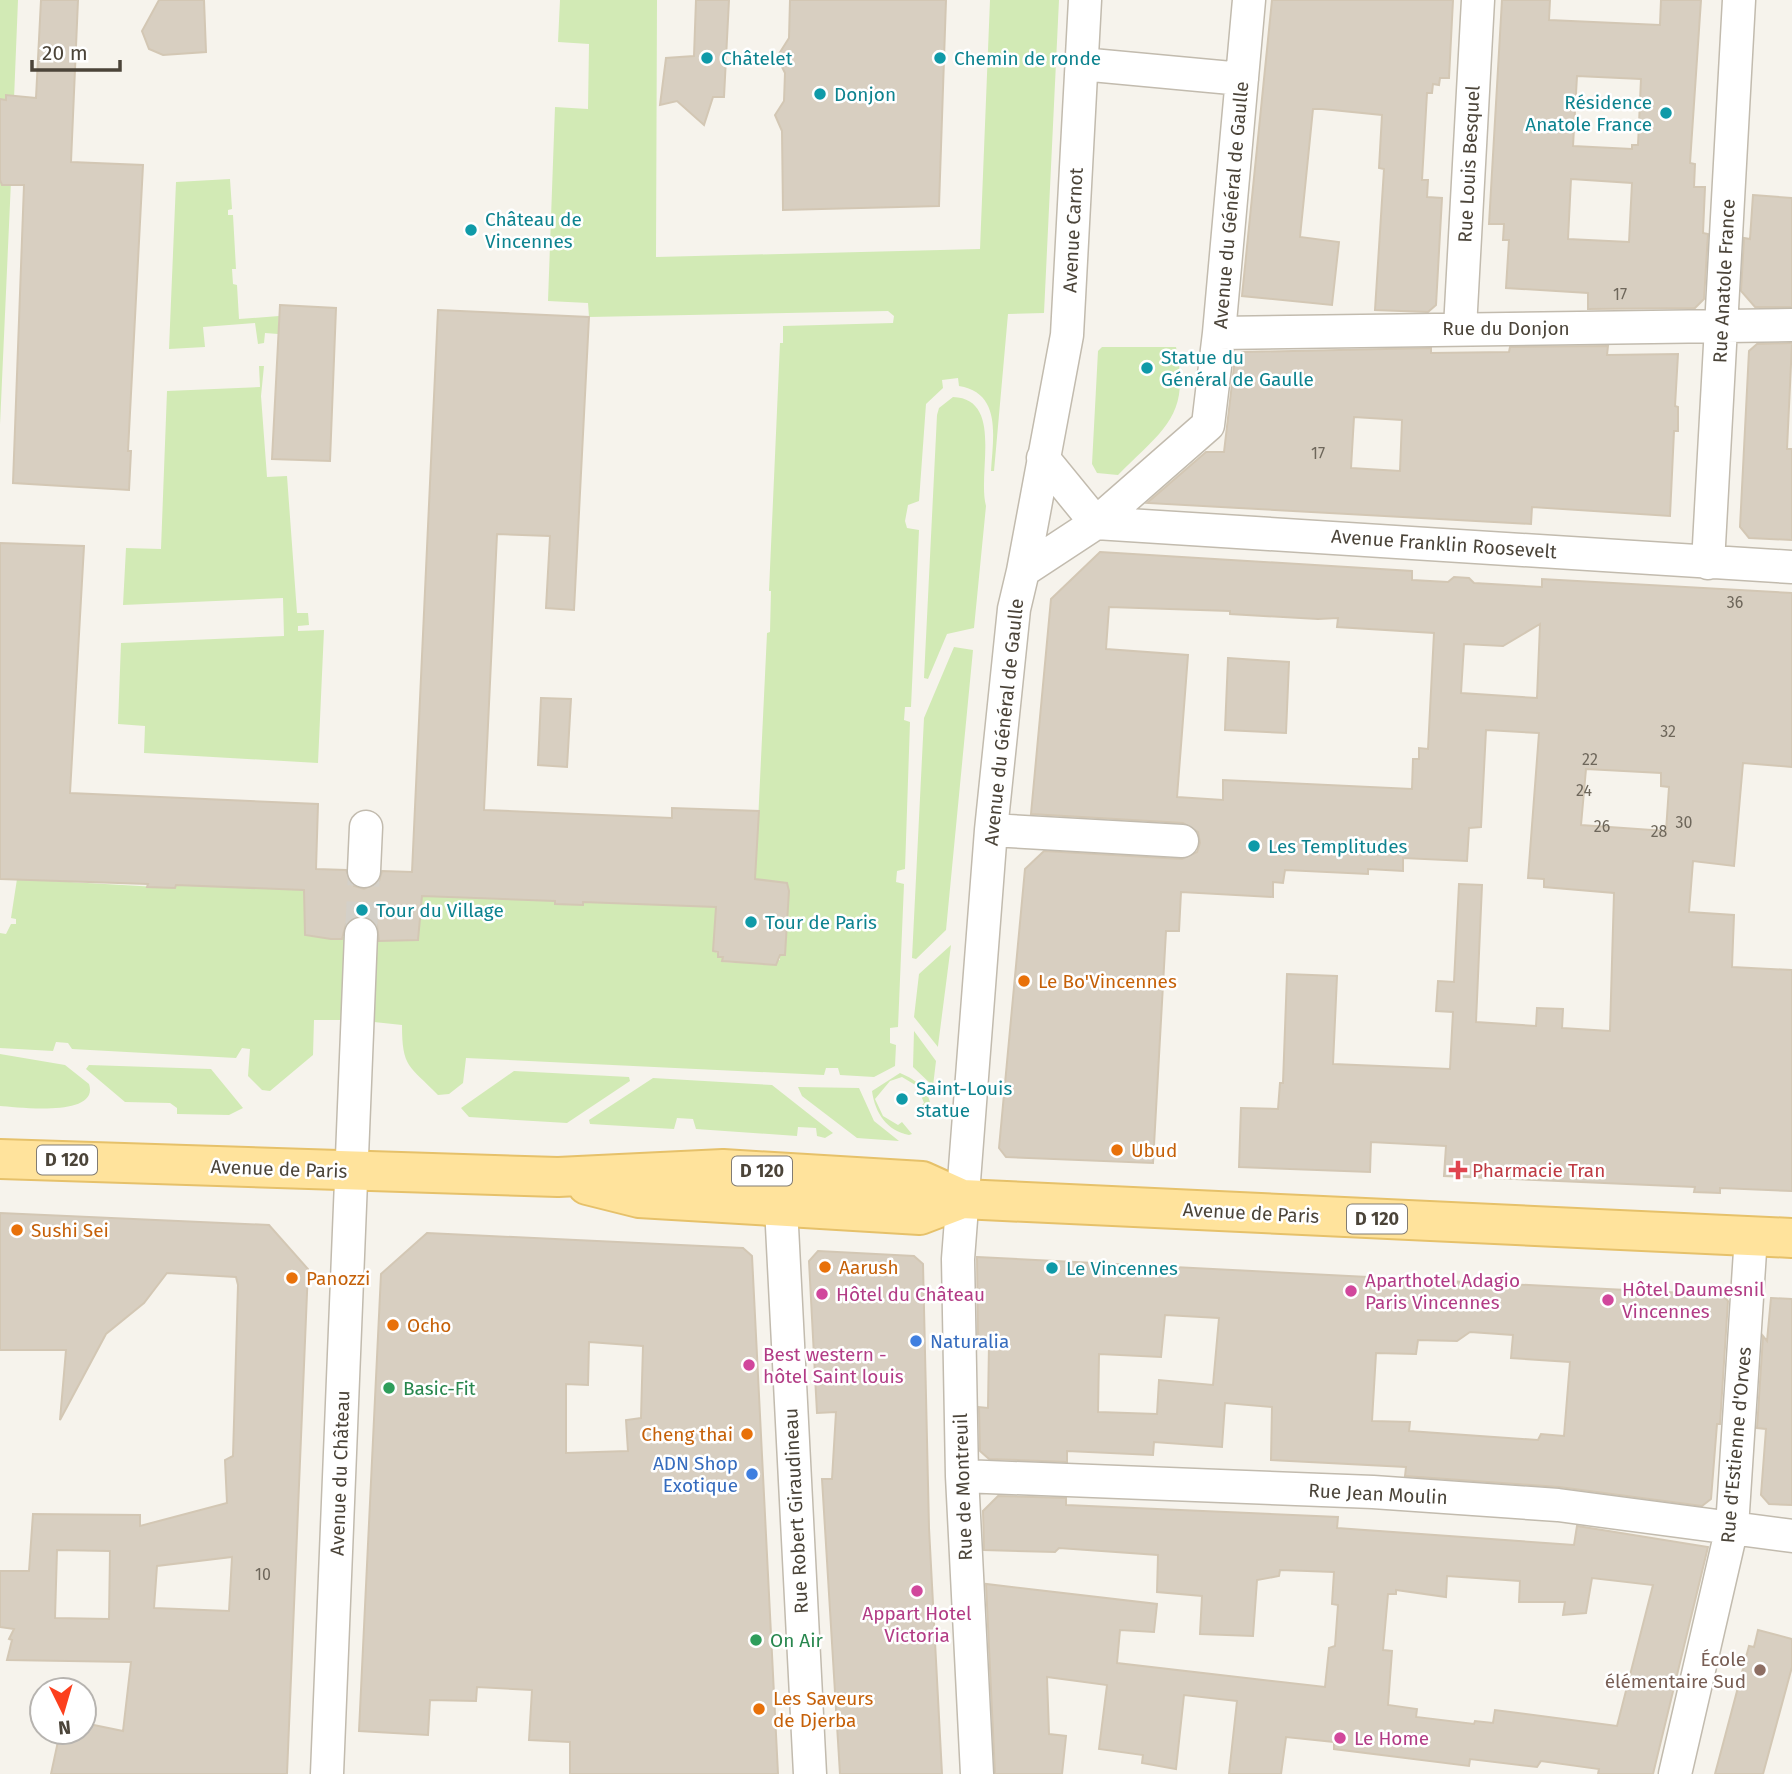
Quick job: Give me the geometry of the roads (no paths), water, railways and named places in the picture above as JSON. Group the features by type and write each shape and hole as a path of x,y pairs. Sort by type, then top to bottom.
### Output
{"main road":[{"name":"Avenue de Paris","path":"0,1158 558,1177 736,1170 922,1181 962,1199 1792,1238"},
{"name":"Avenue de Paris","path":"558,1177 639,1198 919,1215 962,1199"}],"street":[{"name":"Avenue Carnot","path":"1023,571 1068,335 1085,0"},
{"name":"Avenue du Général de Gaulle","path":"962,1199 991,830 1014,610 1023,571 1096,523 1208,425 1219,333 1249,0"},
{"name":"Rue Louis Besquel","path":"1460,328 1478,0"},
{"name":"Rue Anatole France","path":"1708,563 1740,0"},
{"path":"1082,64 1242,79"},
{"name":"Rue du Donjon","path":"1219,333 1792,325"},
{"path":"1044,458 1096,523"},
{"name":"Avenue Franklin Roosevelt","path":"1096,523 1792,567"},
{"path":"365,871 366,827"},
{"path":"991,830 1182,841"},
{"name":"Avenue du Château","path":"327,1774 349,1171 361,946"},
{"name":"Rue de Montreuil","path":"962,1199 958,1259 962,1476 977,1774"},
{"name":"Rue Robert Giraudineau","path":"781,1207 810,1774"},
{"name":"Rue d'Estienne d'Orves","path":"1675,1774 1732,1527 1751,1236"},
{"name":"Rue Jean Moulin","path":"962,1476 1373,1492 1558,1505 1792,1536"}],"tunnel":[{"path":"361,934 364,871"}],"place":[{"name":"Châtelet","path":"707,58"},
{"name":"Chemin de ronde","path":"940,58"},
{"name":"Donjon","path":"820,94"},
{"name":"Résidence Anatole France","path":"1666,113"},
{"name":"Château de Vincennes","path":"471,230"},
{"name":"Statue du Général de Gaulle","path":"1147,368"},
{"name":"Les Templitudes","path":"1254,846"},
{"name":"Tour du Village","path":"362,910"},
{"name":"Tour de Paris","path":"751,922"},
{"name":"Le Bo'Vincennes","path":"1024,981"},
{"name":"Saint-Louis statue","path":"902,1099"},
{"name":"Ubud","path":"1117,1150"},
{"name":"Pharmacie Tran","path":"1458,1170"},
{"name":"Sushi Sei","path":"17,1230"},
{"name":"Aarush","path":"825,1267"},
{"name":"Le Vincennes","path":"1052,1268"},
{"name":"Panozzi","path":"292,1278"},
{"name":"Aparthotel Adagio Paris Vincennes","path":"1351,1291"},
{"name":"Hôtel du Château","path":"822,1294"},
{"name":"Hôtel Daumesnil Vincennes","path":"1608,1300"},
{"name":"Ocho","path":"393,1325"},
{"name":"Naturalia","path":"916,1341"},
{"name":"Best western - hôtel Saint louis","path":"749,1365"},
{"name":"Basic-Fit","path":"389,1388"},
{"name":"Cheng thai","path":"747,1434"},
{"name":"ADN Shop Exotique","path":"752,1474"},
{"name":"Appart Hotel Victoria","path":"917,1591"},
{"name":"On Air","path":"756,1640"},
{"name":"École élémentaire Sud","path":"1760,1670"},
{"name":"Les Saveurs de Djerba","path":"759,1709"},
{"name":"Le Home","path":"1340,1738"}]}
